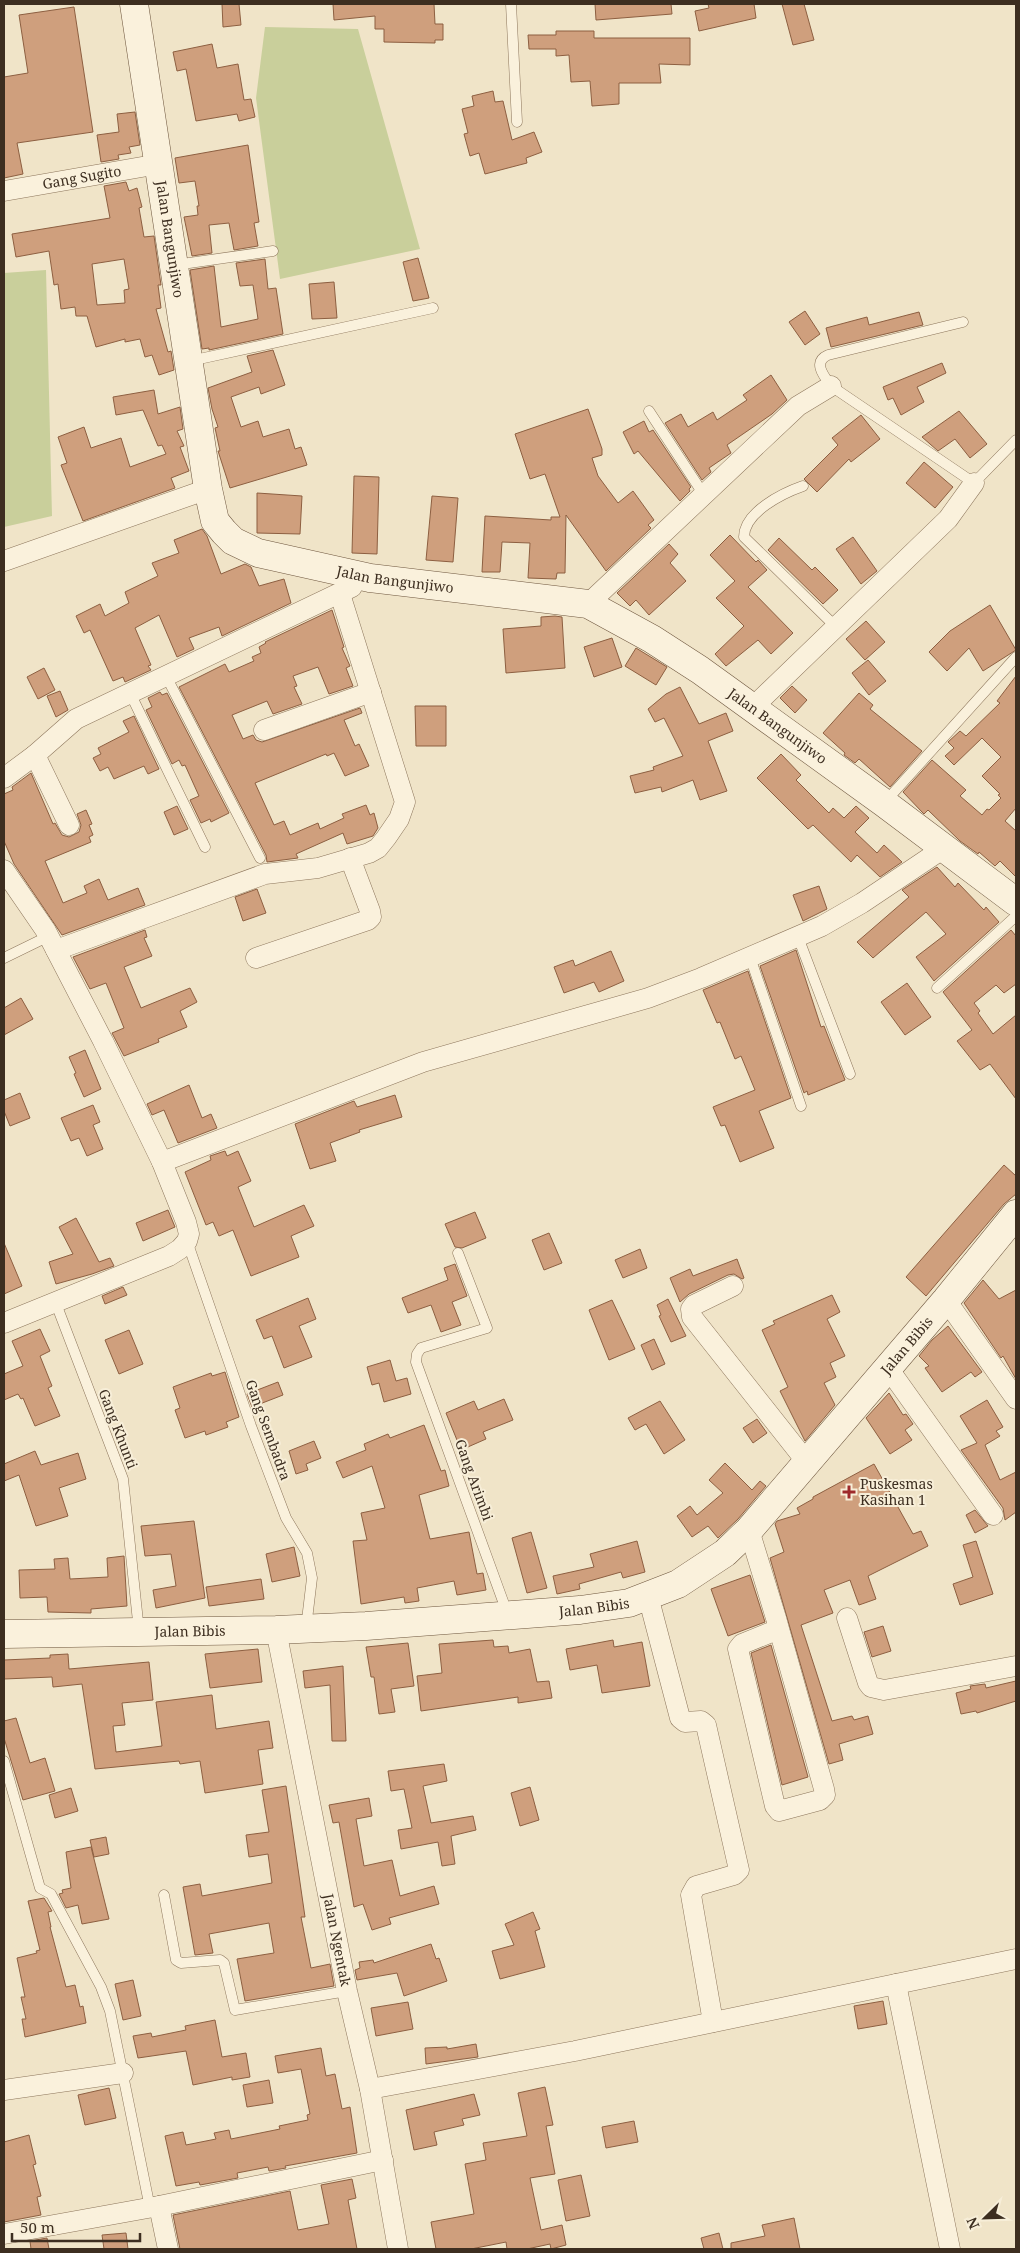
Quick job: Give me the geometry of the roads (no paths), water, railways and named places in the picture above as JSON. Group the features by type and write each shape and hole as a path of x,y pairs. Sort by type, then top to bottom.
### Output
{"main road":[{"name":"Jalan Bangunjiwo","path":"134,4 208,489 215,521 233,541 258,553 370,578 588,604 652,639 752,708 884,803 1016,902"},
{"name":"Jalan Bibis","path":"4,1634 305,1629 508,1616 580,1610 629,1603 678,1584 725,1553 749,1530 806,1461 946,1300 1016,1215"}],"street":[{"name":"Gang Sugito","path":"4,191 158,164"},
{"path":"588,604 798,406 831,386"},
{"path":"752,708 948,519 974,483"},
{"path":"4,561 208,489"},
{"path":"4,778 35,755 76,719 370,578"},
{"path":"53,943 265,874 318,868 369,853 378,848 399,819 405,802 340,594"},
{"path":"264,730 371,692"},
{"path":"35,755 69,825"},
{"path":"162,1162 423,1062 648,998 798,937 849,912 944,848"},
{"path":"256,958 368,920 371,917 350,858"},
{"path":"4,870 53,943 104,1041 162,1162 189,1234 187,1241 180,1250 169,1256 4,1323"},
{"path":"733,1286 694,1305 691,1309 692,1317 806,1461"},
{"path":"946,1300 1016,1400"},
{"path":"888,1368 993,1514"},
{"path":"749,1530 779,1629 825,1795 820,1800 779,1812 775,1806 738,1649 742,1644 779,1629"},
{"path":"648,1596 680,1718 685,1722 702,1721 706,1725 739,1870 734,1875 696,1886 691,1895 713,2022"},
{"path":"847,1618 868,1683 877,1689 884,1690 1016,1666"},
{"name":"Jalan Ngentak","path":"276,1630 347,1992 370,2089 398,2249"},
{"path":"370,2089 575,2051 1016,1959"},
{"path":"896,1984 950,2249"},
{"path":"4,2090 123,2073"},
{"path":"4,2234 155,2207 383,2160"},
{"path":"155,2207 168,2249"}],"lane":[{"path":"511,4 517,122"},
{"path":"174,266 273,251"},
{"path":"188,361 434,308"},
{"path":"963,322 822,358 819,363 820,370 831,386 974,483 1016,440"},
{"path":"649,411 704,494"},
{"path":"803,486 784,492 771,500 746,526 744,537 836,627"},
{"path":"884,803 1016,657"},
{"path":"166,676 260,858"},
{"path":"130,693 205,847"},
{"path":"937,988 1016,916"},
{"path":"798,937 850,1074"},
{"path":"4,958 53,943"},
{"path":"750,957 801,1106"},
{"name":"Gang Sembadra","path":"187,1241 251,1426 286,1518 308,1559 312,1578 305,1629"},
{"name":"Gang Arimbi","path":"458,1253 487,1328 422,1348 417,1354 416,1362 508,1616"},
{"name":"Gang Khunti","path":"55,1301 123,1479 139,1632"},
{"path":"4,1761 40,1888 51,1894 110,2011 155,2207"},
{"path":"164,1894 176,1960 181,1963 220,1960 224,1963 235,2010 347,1992"}],"place":[{"name":"Puskesmas Kasihan 1","path":"849,1492"}]}
